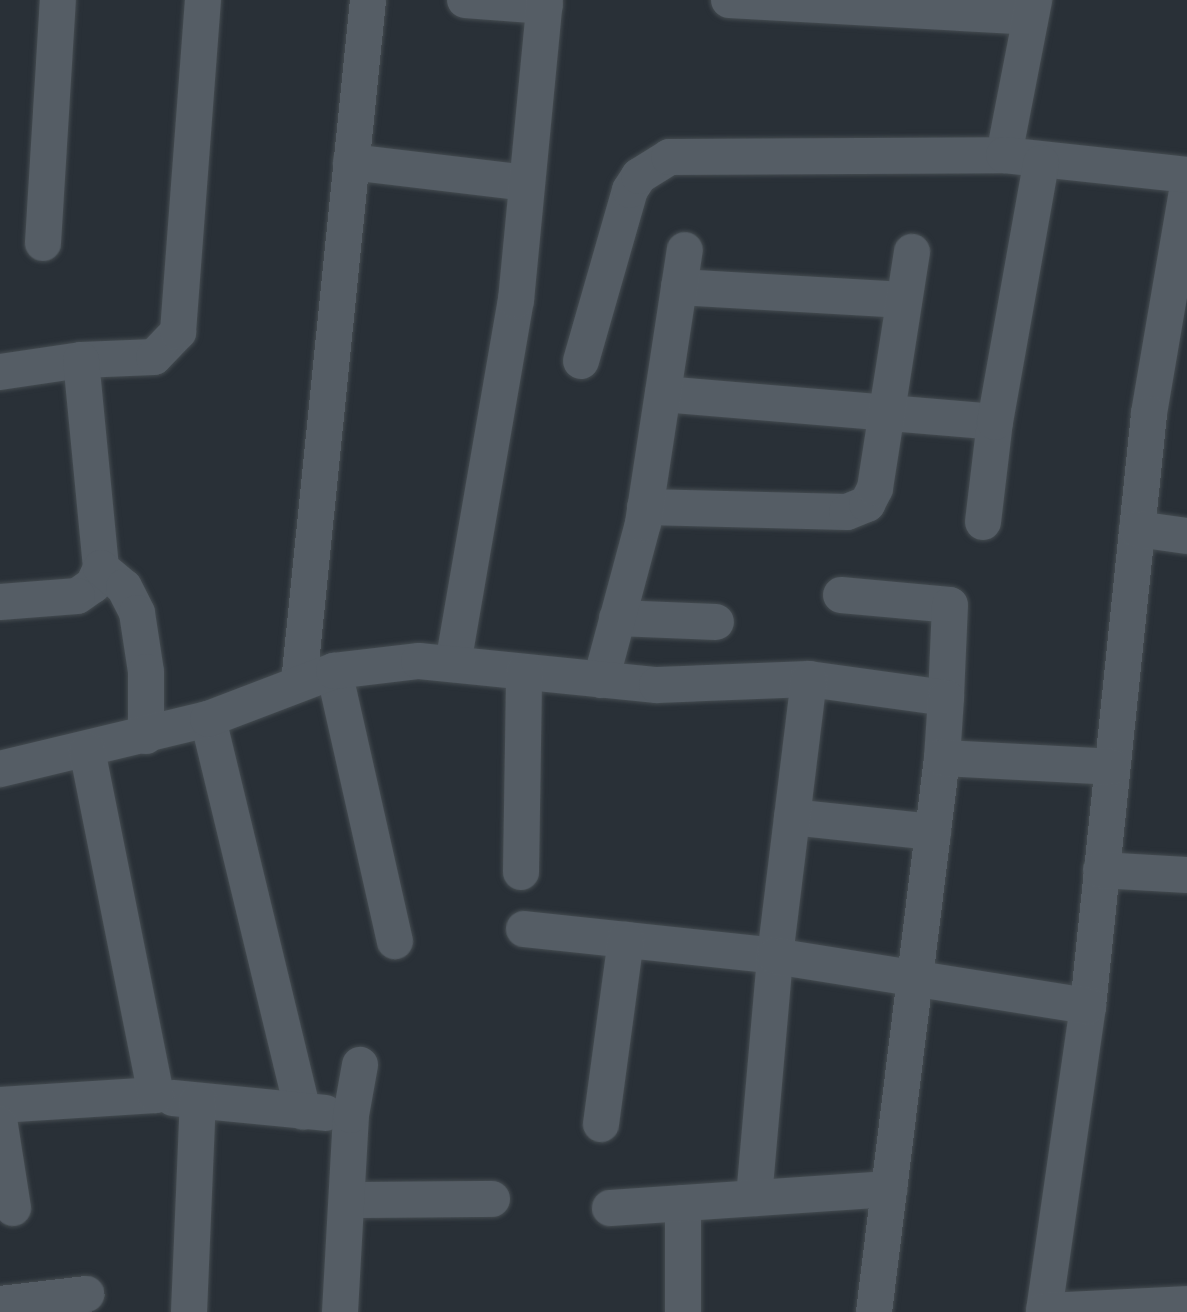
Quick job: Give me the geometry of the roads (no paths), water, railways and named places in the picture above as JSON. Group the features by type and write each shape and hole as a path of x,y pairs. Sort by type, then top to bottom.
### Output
{"street":[{"path":"43,243 58,0"},
{"path":"0,372 81,360 154,357 178,332 203,0"},
{"path":"299,683 368,0"},
{"path":"453,664 516,300 545,3 465,0"},
{"path":"729,0 1032,9 1004,155"},
{"path":"581,361 630,190 660,161 682,155 1004,155 1041,163 1187,175"},
{"path":"351,162 527,183"},
{"path":"983,522 995,422 1041,163"},
{"path":"1187,191 1149,414 1088,1006 1043,1311 1187,1304"},
{"path":"601,680 645,507 685,250"},
{"path":"645,507 855,511 873,495 912,252"},
{"path":"679,287 904,300"},
{"path":"0,602 77,596 93,585 101,568 81,360"},
{"path":"663,394 995,422"},
{"path":"1137,529 1187,536"},
{"path":"101,568 124,587 137,613 146,672 146,736"},
{"path":"841,595 950,605 942,758 874,1312"},
{"path":"617,618 716,622"},
{"path":"0,769 87,751 208,719 334,671 419,661 657,685 809,679 946,698"},
{"path":"334,671 395,941"},
{"path":"521,872 524,672"},
{"path":"754,1198 775,956 809,679"},
{"path":"208,719 303,1112"},
{"path":"87,751 156,1095"},
{"path":"942,758 1112,767"},
{"path":"792,817 933,832"},
{"path":"1101,870 1187,875"},
{"path":"524,929 775,956 1088,1006"},
{"path":"601,1124 626,940"},
{"path":"340,1312 351,1115 360,1065"},
{"path":"0,1105 156,1095 351,1115"},
{"path":"189,1312 198,1101"},
{"path":"0,1125 13,1208"},
{"path":"610,1208 889,1189"},
{"path":"347,1200 492,1199"},
{"path":"683,1203 683,1312"},
{"path":"0,1304 86,1294"}]}
